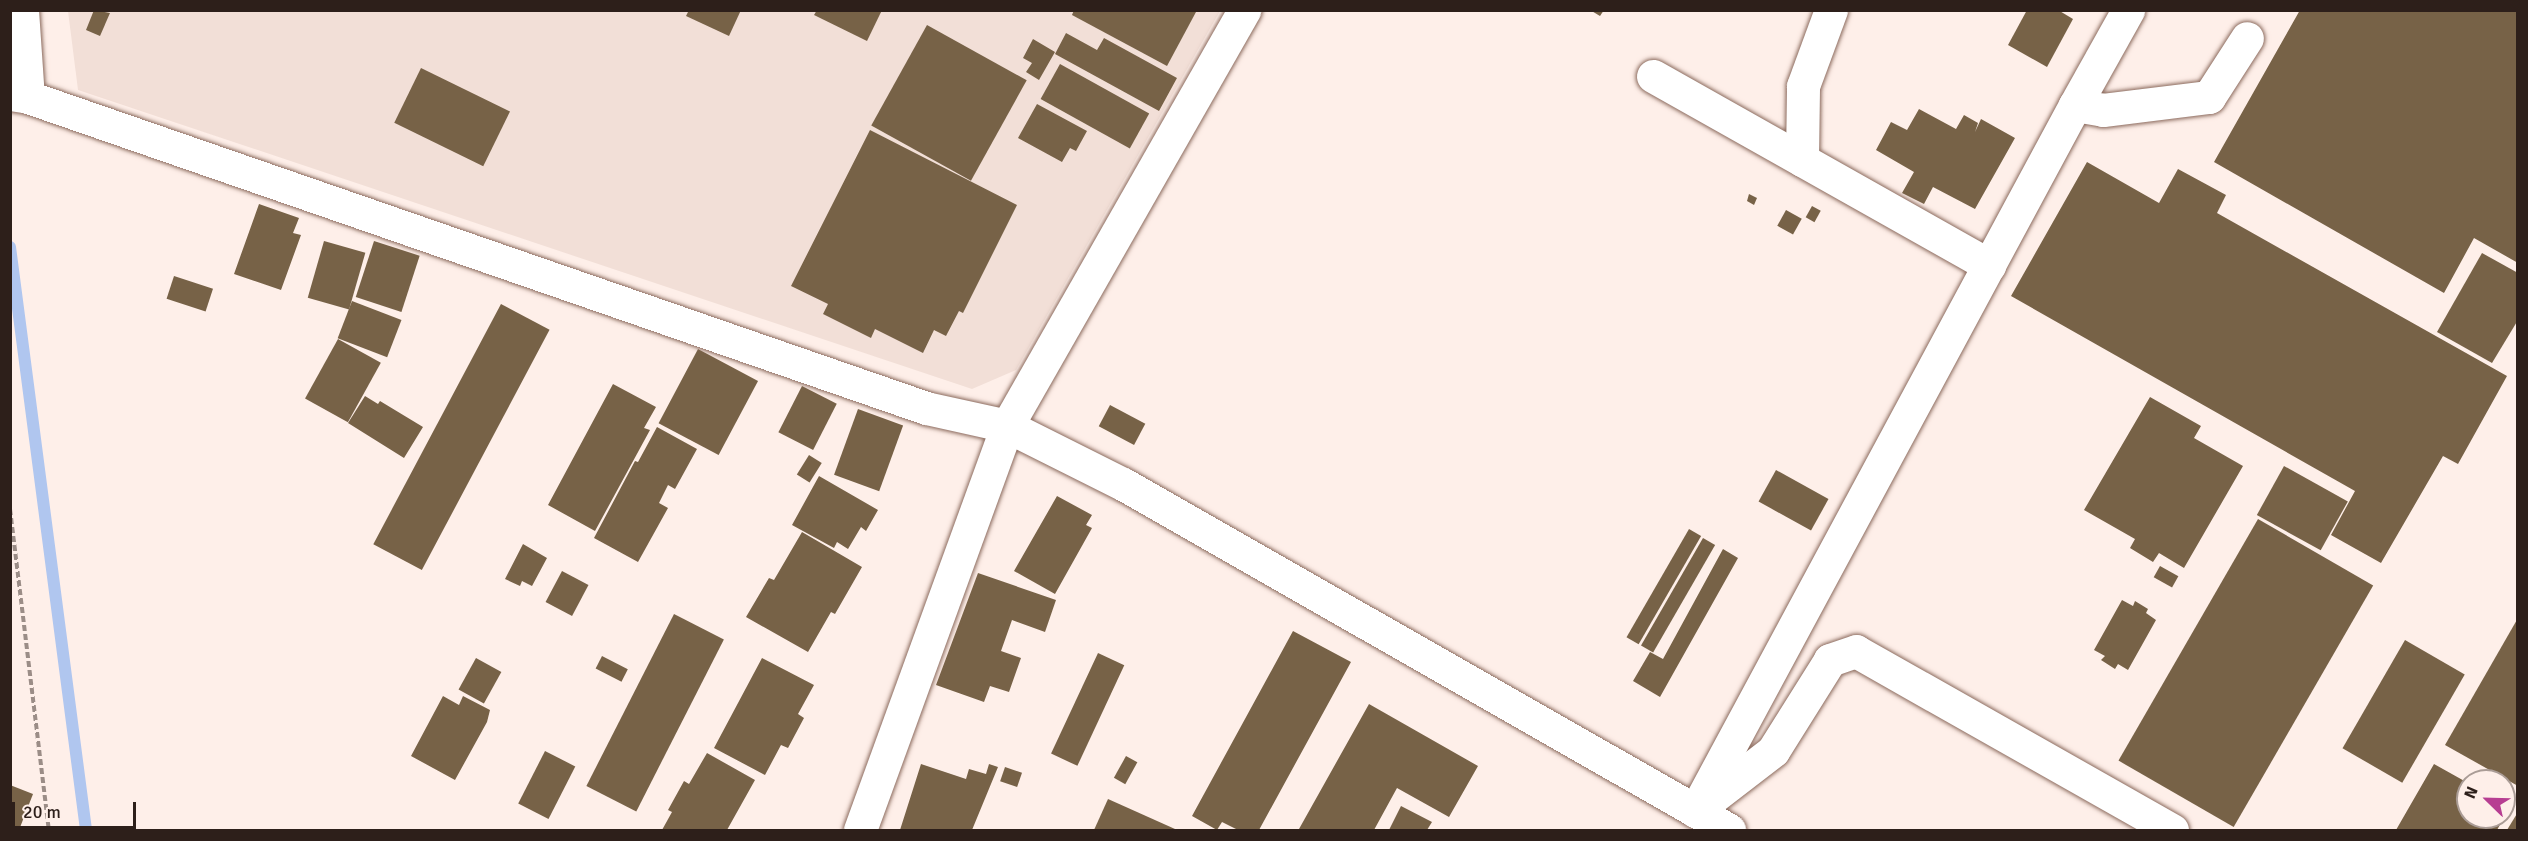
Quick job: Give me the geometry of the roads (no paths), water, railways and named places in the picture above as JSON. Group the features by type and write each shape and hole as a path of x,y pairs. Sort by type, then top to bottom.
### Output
{"street":[{"path":"22,10 19,95 915,404 1007,426 1134,490 1729,831"},
{"path":"860,831 1007,426 1244,10"},
{"path":"1802,160 1803,86 1831,10"},
{"path":"1695,811 2128,10"},
{"path":"2075,105 2103,110 2209,98 2247,38"},
{"path":"1653,76 1989,265"},
{"path":"1695,811 1773,751 1830,660 1856,651 2172,831"}],"waterway":[{"path":"10,247 86,830"}]}
